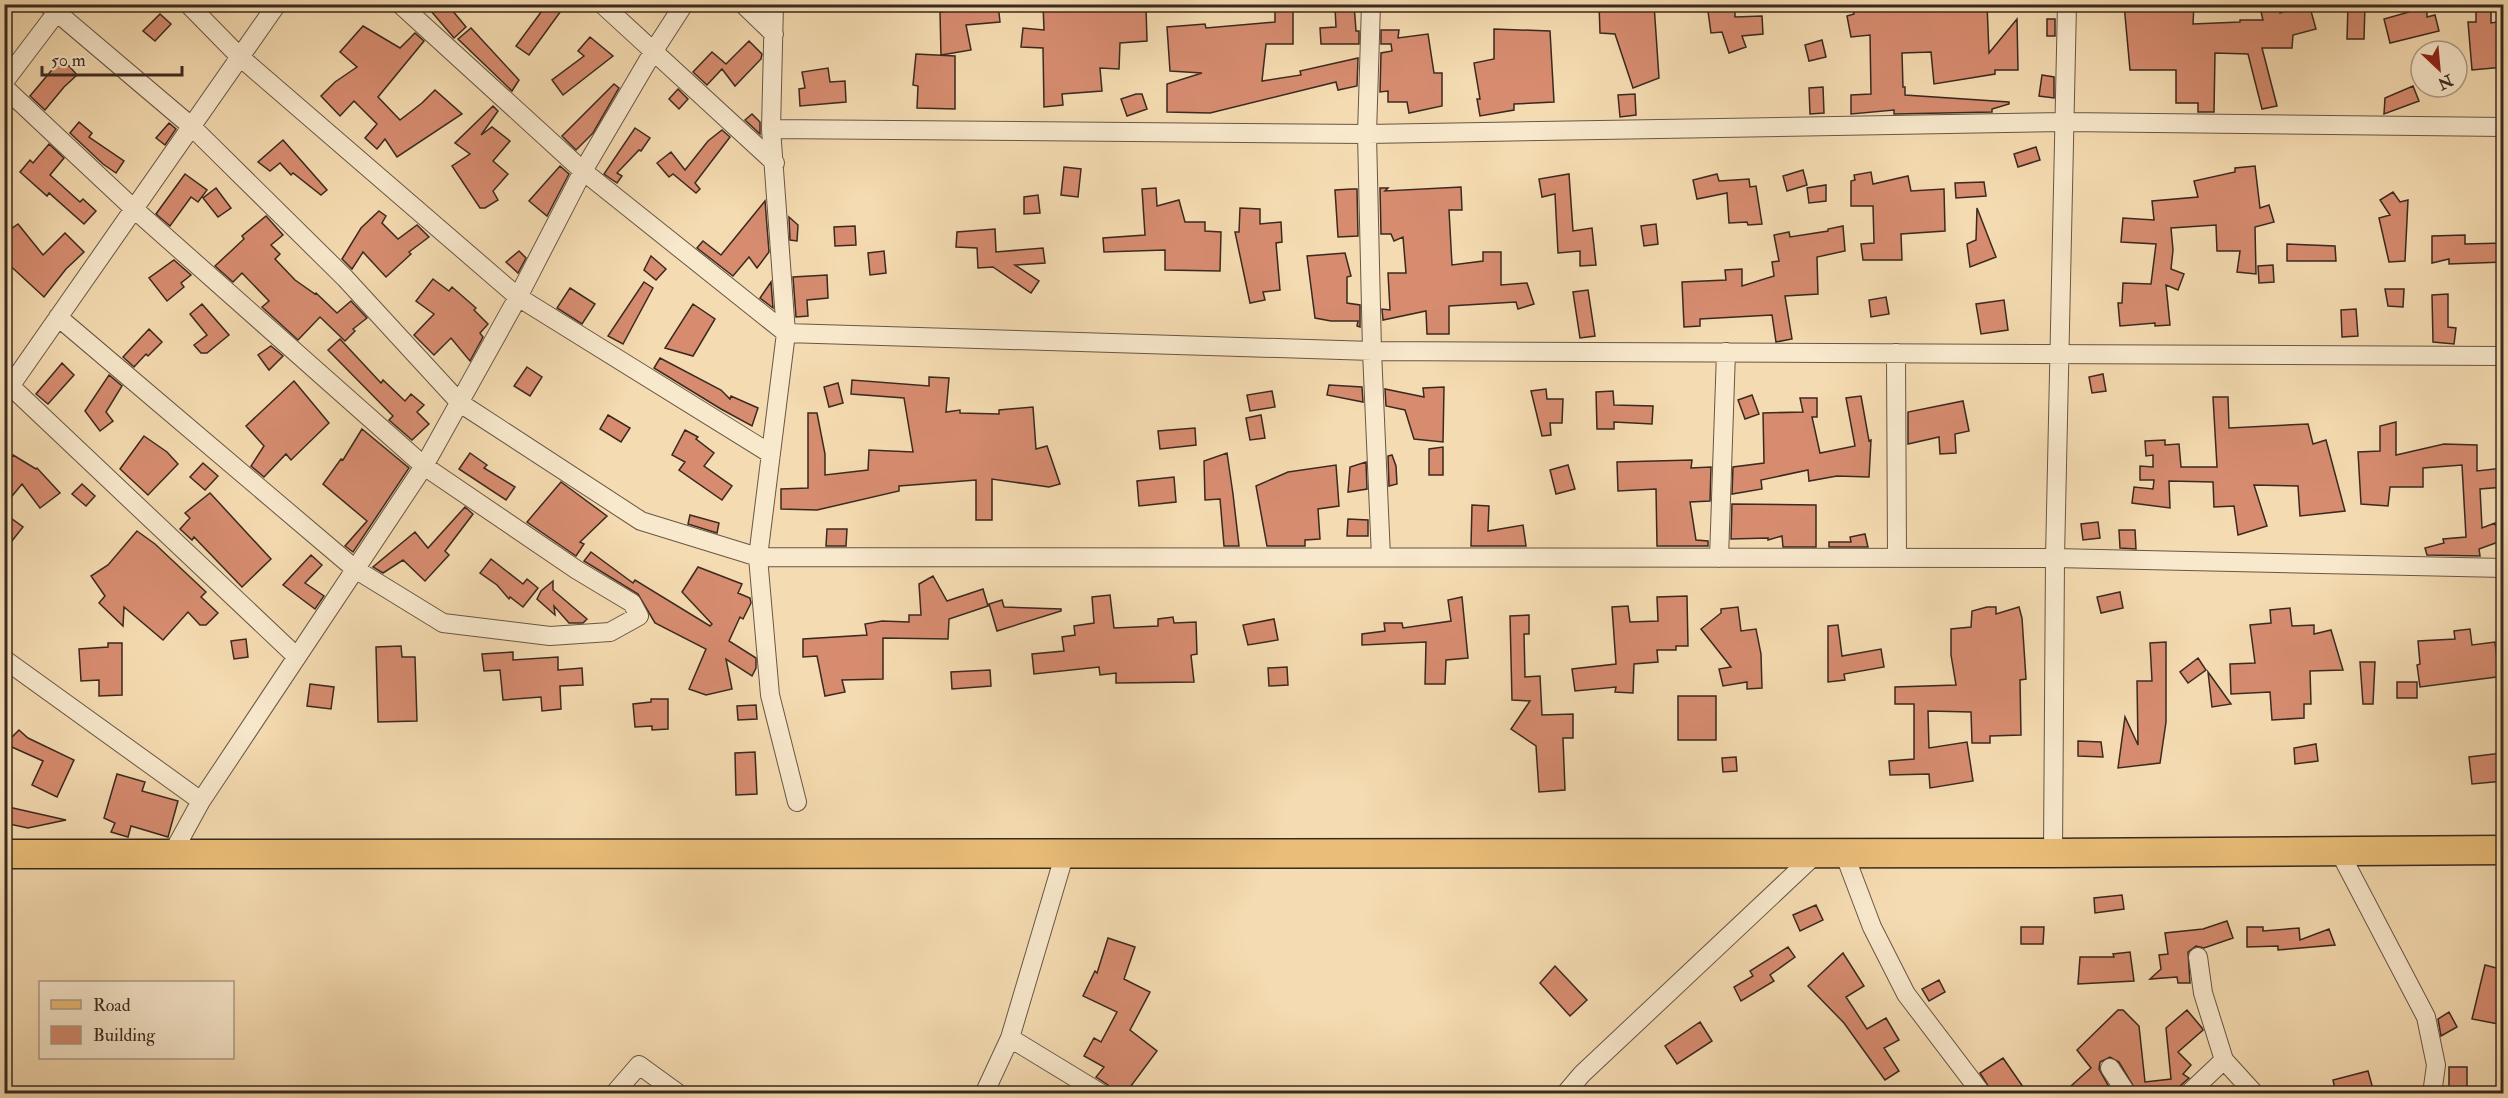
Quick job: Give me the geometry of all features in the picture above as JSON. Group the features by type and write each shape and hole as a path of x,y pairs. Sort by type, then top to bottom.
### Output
{"main road":[{"path":"4,854 2053,853 2504,850"}],"street":[{"path":"188,4 240,57 518,297 771,454"},
{"path":"277,4 58,317 6,387 297,657"},
{"path":"400,4 584,171 786,333 1372,351 2504,356"},
{"path":"602,4 775,163"},
{"path":"172,854 201,801 424,466 518,297 584,171 652,52 684,4"},
{"path":"743,4 774,34"},
{"path":"774,4 771,129 786,333 758,557 770,695 797,802"},
{"path":"1371,4 1367,134 1372,351 1381,557"},
{"path":"2053,853 2055,558 2067,4"},
{"path":"58,317 355,569 443,623 550,636 610,632 639,616 632,603 577,570 424,466 133,208 4,84 55,7 191,126 345,278 460,403 641,521 758,557 2055,558 2504,568"},
{"path":"771,129 1367,134 2065,122 2504,127"},
{"path":"1719,558 1726,352"},
{"path":"1896,353 1897,558"},
{"path":"4,659 201,801"},
{"path":"2339,851 2426,1017 2436,1065 2432,1094"},
{"path":"984,1094 1010,1038 1065,853"},
{"path":"1565,1094 1582,1074 1830,853 1872,927 1906,994 1982,1094"},
{"path":"2198,957 2203,993 2224,1060 2255,1094"},
{"path":"1010,1038 1102,1094"},
{"path":"2188,1094 2224,1060"},
{"path":"614,1094 639,1065 679,1094"},
{"path":"2110,1068 2127,1094"}],"building":[{"path":"425,4 447,4 466,27 454,38"},
{"path":"547,4 566,4 529,55 516,46"},
{"path":"960,4 998,4 1000,22 966,25 971,50 941,55 940,12 961,10"},
{"path":"1043,4 1126,4 1126,8 1146,7 1147,41 1120,43 1119,69 1100,68 1102,91 1062,94 1063,105 1044,107 1043,48 1021,47 1023,28 1044,30"},
{"path":"1275,4 1293,4 1293,44 1266,44 1262,81 1301,75 1300,71 1358,58 1357,86 1338,90 1336,82 1210,113 1167,112 1167,84 1202,73 1170,71 1167,27 1205,24 1206,28 1275,22"},
{"path":"1337,4 1354,4 1359,44 1321,44 1320,28 1336,27 1335,8"},
{"path":"1599,4 1654,4 1659,78 1633,88 1615,34 1600,33"},
{"path":"1707,4 1735,4 1735,17 1762,16 1763,34 1742,36 1746,47 1729,53 1722,32 1711,33"},
{"path":"1852,4 1987,4 1989,53 2017,19 2018,70 1995,70 1995,74 1934,84 1931,52 1902,53 1905,95 2009,102 2009,104 1992,109 1992,112 1894,114 1894,110 1851,114 1851,95 1871,94 1870,35 1851,37 1847,16 1854,14"},
{"path":"2124,4 2194,4 2193,24 2263,20 2261,12 2264,11 2263,4 2279,4 2280,13 2309,4 2316,29 2293,35 2292,48 2262,48 2277,106 2262,109 2248,54 2215,53 2214,112 2198,112 2198,103 2176,103 2176,70 2130,70"},
{"path":"2348,4 2365,4 2364,39 2347,39"},
{"path":"2407,4 2427,4 2427,17 2435,15 2439,31 2390,43 2384,19 2409,12"},
{"path":"2476,4 2491,4 2491,23 2504,21 2504,67 2472,70 2468,22 2476,22"},
{"path":"160,14 171,24 155,41 143,31"},
{"path":"2047,19 2055,19 2055,36 2047,36"},
{"path":"363,26 400,48 415,33 424,41 378,97 400,120 435,90 462,114 397,157 385,139 377,149 365,138 377,124 354,101 340,116 321,96 335,82 357,67 340,52"},
{"path":"471,28 519,80 512,91 458,39"},
{"path":"1494,29 1550,31 1554,102 1514,104 1514,110 1480,116 1477,99 1480,99 1474,63 1494,59"},
{"path":"1381,30 1399,30 1398,38 1428,34 1434,73 1442,73 1442,106 1409,113 1407,102 1388,102 1388,91 1380,92 1381,53 1392,51 1391,44 1381,44"},
{"path":"590,37 613,56 563,95 552,80 584,56 578,51"},
{"path":"1822,40 1826,57 1809,61 1805,45"},
{"path":"749,41 762,54 761,59 735,86 722,69 707,85 693,72 712,52 726,64"},
{"path":"916,54 955,56 955,109 917,108 918,86 913,85"},
{"path":"62,58 77,75 45,110 30,96"},
{"path":"828,68 830,82 845,81 846,102 800,106 799,89 805,88 802,72"},
{"path":"2042,75 2054,77 2054,98 2039,96"},
{"path":"614,84 619,88 593,133 576,150 562,136"},
{"path":"1823,87 1824,113 1810,114 1809,88"},
{"path":"2409,88 2409,99 2418,99 2419,101 2384,114 2385,98"},
{"path":"678,89 688,99 679,109 669,99"},
{"path":"1142,94 1147,109 1127,116 1121,99"},
{"path":"1635,94 1636,115 1620,117 1618,95"},
{"path":"493,106 498,111 481,135 492,127 510,141 493,161 508,174 493,191 498,200 485,208 480,208 452,166 470,154 455,143"},
{"path":"752,114 760,122 760,134 745,120"},
{"path":"79,122 92,133 89,137 124,161 116,173 70,133"},
{"path":"169,123 176,129 165,145 156,138"},
{"path":"635,128 650,138 641,151 639,150 617,173 622,176 617,183 604,174"},
{"path":"722,130 730,137 695,183 700,189 696,193 673,174 669,177 657,163 671,152 685,170 708,141"},
{"path":"283,140 327,190 321,195 293,173 291,175 280,163 270,171 258,162"},
{"path":"49,144 64,158 50,175 80,202 83,199 96,211 84,224 49,193 47,196 20,172 30,160 33,163"},
{"path":"2036,147 2040,160 2018,167 2014,154"},
{"path":"560,166 569,174 547,216 529,201"},
{"path":"2255,166 2260,208 2269,205 2274,222 2255,227 2256,274 2237,272 2240,251 2217,251 2216,225 2171,228 2173,250 2171,269 2184,274 2178,290 2166,285 2170,325 2155,326 2155,323 2120,326 2118,303 2122,303 2123,283 2151,284 2156,244 2121,242 2123,218 2154,220 2152,201 2198,197 2194,181 2235,172 2235,168"},
{"path":"1064,167 1081,169 1078,197 1061,195"},
{"path":"1803,170 1807,185 1787,191 1783,176"},
{"path":"1871,172 1873,184 1908,176 1911,191 1944,189 1945,231 1901,234 1902,260 1863,260 1861,244 1874,243 1873,206 1851,206 1851,181 1855,180 1854,175"},
{"path":"185,174 207,190 198,202 191,197 170,226 156,214"},
{"path":"1569,174 1573,231 1592,228 1596,265 1580,266 1580,251 1558,253 1555,194 1542,197 1539,179"},
{"path":"1717,174 1719,181 1749,179 1750,187 1756,186 1762,224 1729,223 1727,193 1697,199 1693,180"},
{"path":"1984,182 1986,196 1956,198 1955,183"},
{"path":"1826,185 1826,201 1809,203 1807,188"},
{"path":"1461,187 1462,210 1449,210 1452,265 1483,261 1483,252 1501,252 1501,285 1527,283 1534,304 1518,309 1516,302 1449,306 1449,334 1427,334 1426,311 1383,320 1382,309 1390,310 1388,273 1406,273 1403,237 1394,241 1391,234 1381,234 1380,188 1388,188 1385,191"},
{"path":"216,188 231,208 218,217 203,198"},
{"path":"1156,188 1157,206 1179,200 1185,222 1205,222 1205,231 1221,232 1220,271 1165,270 1165,250 1104,252 1103,238 1145,235 1142,189"},
{"path":"1357,189 1358,236 1338,237 1335,190"},
{"path":"2393,192 2400,202 2408,200 2405,261 2389,262 2379,218 2390,215 2380,200"},
{"path":"1038,195 1040,213 1024,214 1024,197"},
{"path":"765,201 769,252 757,268 749,257 733,276 697,248 703,241 721,255"},
{"path":"1240,208 1260,209 1260,224 1281,222 1282,242 1276,243 1280,290 1263,292 1265,300 1250,303 1235,232 1239,232"},
{"path":"1977,208 1996,257 1970,267 1967,244 1976,240"},
{"path":"379,211 386,216 382,223 398,239 417,225 429,237 409,252 411,254 386,277 363,252 352,269 342,259 361,228"},
{"path":"266,216 283,235 271,245 280,254 275,259 295,280 316,293 337,313 351,301 367,318 353,329 355,331 345,341 320,317 298,340 262,307 269,301 242,273 233,282 215,266 244,239 242,236"},
{"path":"789,217 798,225 797,241 790,240"},
{"path":"18,224 43,255 65,233 84,252 66,269 44,297 4,260 4,234"},
{"path":"1656,224 1658,244 1644,246 1641,226"},
{"path":"855,226 856,245 835,246 834,227"},
{"path":"1843,226 1845,251 1817,257 1818,294 1785,296 1792,339 1776,342 1772,315 1700,319 1700,326 1684,327 1682,282 1726,280 1725,270 1742,269 1742,286 1774,276 1772,262 1779,261 1774,235 1789,232 1790,237 1828,231 1828,229"},
{"path":"995,229 996,252 1043,248 1045,263 1015,265 1039,281 1031,293 993,267 978,268 977,248 956,247 957,232"},
{"path":"2465,235 2465,244 2504,243 2504,262 2449,264 2449,259 2432,263 2432,236"},
{"path":"2287,244 2335,246 2336,261 2287,261"},
{"path":"519,251 526,258 518,273 506,262"},
{"path":"884,251 886,273 870,275 868,253"},
{"path":"1345,253 1351,276 1347,277 1347,303 1360,305 1360,327 1357,326 1358,321 1331,321 1315,318 1307,256"},
{"path":"651,256 666,269 656,280 644,270"},
{"path":"174,260 191,275 181,283 184,287 167,301 149,278"},
{"path":"2273,265 2274,282 2259,283 2258,266"},
{"path":"827,275 828,298 807,300 808,316 796,317 793,277"},
{"path":"433,279 449,291 452,287 476,308 474,310 488,324 480,333 483,337 470,361 451,338 434,355 414,335 434,314 416,301"},
{"path":"644,282 653,288 623,344 608,336"},
{"path":"771,282 773,308 760,298"},
{"path":"570,288 595,304 582,324 557,308"},
{"path":"2385,289 2404,289 2403,307 2388,306"},
{"path":"1588,290 1595,336 1580,338 1573,292"},
{"path":"2448,294 2448,327 2456,328 2454,344 2433,342 2432,295"},
{"path":"1886,297 1889,314 1871,317 1869,300"},
{"path":"2004,300 2008,330 1981,334 1976,304"},
{"path":"202,304 229,335 207,353 201,353 194,345 207,335 190,314"},
{"path":"693,304 715,319 693,356 665,348"},
{"path":"2356,309 2358,336 2342,337 2341,310"},
{"path":"149,329 162,342 134,367 123,357"},
{"path":"340,339 381,383 383,380 405,401 411,394 424,405 417,412 429,424 412,440 389,420 393,416 328,350"},
{"path":"271,346 283,356 269,370 258,355"},
{"path":"660,358 721,390 730,399 731,396 758,408 752,426 654,368"},
{"path":"62,363 74,375 48,404 36,394"},
{"path":"527,367 542,377 530,396 514,386"},
{"path":"2103,374 2106,391 2092,393 2089,377"},
{"path":"109,375 122,386 106,412 113,421 100,431 85,411"},
{"path":"929,377 949,378 946,412 960,410 960,413 999,414 999,410 1033,407 1036,449 1047,446 1060,484 1049,487 992,479 992,520 976,520 976,480 899,486 899,491 817,510 781,509 781,489 808,488 808,413 817,413 825,454 825,475 868,470 869,450 913,452 904,398 851,394 852,380 929,386"},
{"path":"294,381 329,423 291,460 286,454 264,477 251,466 264,446 246,426"},
{"path":"838,383 843,403 829,407 824,387"},
{"path":"1329,385 1362,387 1363,402 1327,395"},
{"path":"1444,387 1443,442 1414,439 1405,410 1386,406 1385,389 1424,397 1423,388"},
{"path":"1546,389 1547,399 1563,399 1562,423 1550,423 1551,435 1542,436 1531,391"},
{"path":"1272,391 1275,407 1250,411 1247,395"},
{"path":"1613,391 1614,405 1653,406 1652,424 1614,422 1614,429 1597,429 1596,392"},
{"path":"1752,395 1759,414 1745,419 1738,400"},
{"path":"1861,396 1869,441 1871,440 1869,477 1837,476 1809,481 1808,470 1761,480 1762,489 1732,494 1733,467 1764,463 1763,413 1803,412 1800,398 1817,398 1817,417 1812,417 1820,453 1855,446 1846,398"},
{"path":"2213,397 2228,397 2229,428 2308,424 2313,444 2326,440 2345,511 2300,516 2298,486 2254,485 2267,526 2238,535 2234,506 2214,507 2213,482 2169,481 2170,508 2132,503 2134,487 2153,489 2154,480 2140,480 2140,466 2153,467 2153,455 2146,456 2145,441 2165,440 2165,445 2179,444 2181,467 2217,467"},
{"path":"1963,401 1969,431 1955,434 1956,453 1940,454 1939,437 1908,444 1908,412"},
{"path":"608,415 630,428 621,442 600,429"},
{"path":"1261,415 1265,438 1250,440 1246,418"},
{"path":"2396,422 2396,455 2444,444 2477,445 2477,471 2503,468 2504,487 2480,489 2482,528 2495,523 2501,541 2479,549 2480,556 2427,555 2425,548 2444,543 2443,539 2466,537 2462,465 2423,468 2423,487 2390,487 2388,506 2361,504 2358,452 2380,451 2380,426"},
{"path":"1195,428 1196,445 1160,449 1158,431"},
{"path":"362,429 409,468 353,552 345,546 367,521 323,484 341,459 343,460"},
{"path":"685,430 698,437 696,439 714,453 704,466 732,486 722,500 679,470 685,462 672,455"},
{"path":"144,436 167,452 178,464 148,495 120,469"},
{"path":"1443,447 1443,475 1429,475 1429,449"},
{"path":"470,453 487,465 484,468 515,487 506,500 459,469"},
{"path":"1227,453 1239,546 1224,546 1220,499 1205,500 1204,461"},
{"path":"13,455 37,468 60,493 40,508 22,484 4,506 4,468"},
{"path":"1392,455 1396,466 1397,484 1389,486 1388,456"},
{"path":"1692,460 1691,468 1711,467 1710,501 1690,502 1696,540 1708,541 1708,546 1657,546 1656,489 1618,491 1617,462"},
{"path":"1366,462 1367,489 1348,492 1350,467"},
{"path":"203,463 218,476 205,490 190,477"},
{"path":"1336,465 1339,506 1318,509 1320,539 1305,540 1305,546 1267,546 1256,486 1288,472"},
{"path":"1568,465 1575,489 1556,494 1550,470"},
{"path":"1174,477 1176,502 1139,506 1137,481"},
{"path":"561,482 607,516 580,542 584,544 576,556 527,522"},
{"path":"82,484 95,496 86,506 72,494"},
{"path":"210,493 271,559 242,587 194,537 192,540 180,529 190,518 185,513"},
{"path":"1732,504 1816,505 1816,547 1783,547 1782,536 1768,540 1768,538 1731,539"},
{"path":"1472,505 1489,506 1488,531 1523,525 1526,546 1471,546"},
{"path":"465,507 473,514 445,551 449,555 425,581 403,560 383,573 373,567 415,532 428,548"},
{"path":"4,513 23,527 4,551"},
{"path":"690,515 719,523 717,533 688,524"},
{"path":"1348,519 1368,520 1368,536 1347,536"},
{"path":"2098,522 2100,538 2083,540 2081,524"},
{"path":"827,529 847,529 846,546 826,546"},
{"path":"2119,530 2135,530 2136,549 2120,548"},
{"path":"137,531 155,544 206,592 201,597 218,613 206,625 200,625 188,612 163,640 124,607 123,626 99,603 105,596 91,576 108,565"},
{"path":"1865,534 1868,547 1829,547 1829,542 1851,542 1850,537"},
{"path":"591,552 633,583 635,580 710,626 712,624 682,592 698,567 742,584 738,593 750,598 751,603 743,619 740,617 729,641 756,658 756,668 752,676 726,659 732,689 706,695 689,689 706,649 655,623 638,594 584,561"},
{"path":"311,555 322,565 305,583 324,596 315,609 283,585"},
{"path":"491,559 523,584 527,579 538,588 523,607 510,597 509,599 497,585 480,573"},
{"path":"933,576 947,601 983,589 988,606 949,619 948,639 883,638 883,679 842,680 845,692 825,696 817,656 803,657 803,639 867,635 865,624 882,621 909,622 909,615 921,615 919,584"},
{"path":"553,581 553,590 587,619 583,623 569,623 554,606 555,615 537,599 541,591"},
{"path":"2120,592 2123,608 2101,613 2097,597"},
{"path":"1110,595 1114,628 1158,626 1158,619 1173,617 1174,623 1196,622 1197,654 1191,655 1194,682 1116,683 1116,673 1100,675 1099,667 1034,674 1032,654 1064,651 1062,637 1075,635 1074,626 1094,623 1092,597"},
{"path":"1687,596 1688,646 1676,646 1676,650 1657,650 1658,662 1634,664 1633,693 1615,692 1616,687 1575,691 1572,669 1616,664 1612,607 1628,606 1630,622 1658,621 1657,597"},
{"path":"1462,597 1468,658 1446,660 1445,684 1425,684 1426,642 1362,645 1362,634 1385,631 1384,623 1402,623 1403,628 1451,621 1448,600"},
{"path":"1002,600 1004,607 1061,609 1061,611 997,631 989,604"},
{"path":"1738,607 1741,631 1756,629 1761,654 1762,688 1747,689 1747,682 1723,686 1719,669 1731,667 1701,629 1721,613 1721,609"},
{"path":"1996,607 1996,614 2019,607 2022,618 2026,679 2020,680 2021,735 1990,736 1990,743 1972,743 1971,712 1928,711 1929,748 1967,742 1973,781 1930,788 1929,774 1890,775 1889,761 1914,759 1914,704 1895,704 1895,687 1956,685 1951,655 1951,629 1971,627 1972,611"},
{"path":"2290,608 2292,626 2314,625 2314,634 2331,630 2343,670 2310,671 2311,704 2304,704 2304,718 2272,720 2270,692 2231,694 2230,664 2255,663 2250,625 2271,623 2270,610"},
{"path":"1529,615 1529,634 1524,634 1525,677 1540,676 1542,715 1573,714 1573,738 1563,738 1565,790 1539,792 1536,746 1511,729 1530,701 1512,700 1510,616"},
{"path":"1274,619 1278,640 1248,645 1243,625"},
{"path":"1838,625 1842,656 1881,649 1884,667 1844,674 1845,680 1828,682 1828,626"},
{"path":"2470,629 2472,645 2495,642 2497,661 2504,660 2504,676 2420,687 2417,665 2420,664 2418,641 2455,639 2454,631"},
{"path":"246,639 248,657 234,659 231,641"},
{"path":"2166,642 2166,722 2160,763 2118,768 2125,717 2138,745 2137,681 2152,681 2150,643"},
{"path":"108,643 122,643 122,695 99,696 99,680 81,681 79,649 108,647"},
{"path":"401,646 402,657 415,657 417,721 378,722 376,647"},
{"path":"513,652 513,660 558,657 558,670 582,668 583,685 560,686 561,709 542,711 541,697 503,700 500,670 484,671 482,654"},
{"path":"2198,658 2206,670 2188,683 2180,672"},
{"path":"2360,662 2375,662 2373,704 2363,704"},
{"path":"1287,667 1288,685 1269,686 1268,668"},
{"path":"990,670 991,686 952,689 951,672"},
{"path":"2208,672 2231,704 2212,707"},
{"path":"2397,682 2417,682 2417,698 2397,698"},
{"path":"310,684 334,687 331,709 307,706"},
{"path":"1678,696 1716,696 1716,740 1678,740"},
{"path":"651,699 668,699 668,729 652,730 652,726 635,727 633,704 651,702"},
{"path":"756,705 757,719 738,720 737,706"},
{"path":"19,730 28,738 74,760 57,797 32,785 43,761 5,744"},
{"path":"2078,741 2101,742 2103,757 2078,756"},
{"path":"2316,744 2318,761 2295,764 2294,748"},
{"path":"755,752 757,794 736,795 735,753"},
{"path":"2502,753 2504,781 2472,784 2469,757"},
{"path":"1736,757 1737,771 1723,772 1722,758"},
{"path":"117,774 145,782 142,791 178,801 168,837 131,826 128,837 111,832 115,823 104,818"},
{"path":"4,806 66,820 28,828 4,823"},
{"path":"2122,895 2124,909 2095,913 2094,898"},
{"path":"1816,905 1823,920 1800,931 1793,915"},
{"path":"2227,921 2233,938 2204,948 2196,946 2188,952 2190,983 2178,983 2177,977 2150,979 2161,969 2159,955 2168,954 2165,933 2203,929"},
{"path":"2021,927 2044,927 2043,944 2021,944"},
{"path":"2247,927 2263,927 2263,931 2299,928 2300,940 2329,929 2335,945 2278,950 2278,946 2247,947"},
{"path":"1108,938 1135,947 1124,979 1150,992 1130,1030 1157,1051 1125,1094 1113,1094 1108,1085 1096,1077 1104,1067 1084,1056 1094,1038 1101,1042 1117,1012 1083,996 1095,971 1097,973"},
{"path":"1788,947 1795,957 1770,975 1774,981 1741,1001 1734,987 1753,976 1750,971"},
{"path":"2130,952 2134,981 2078,984 2080,957 2114,957 2113,954"},
{"path":"1843,953 1864,986 1846,997 1867,1029 1886,1018 1899,1040 1884,1048 1899,1071 1885,1080 1844,1023 1808,986"},
{"path":"2485,965 2504,970 2504,1025 2472,1019"},
{"path":"1555,966 1587,1000 1570,1016 1540,983"},
{"path":"1939,980 1945,992 1929,1001 1922,989"},
{"path":"2118,1010 2123,1010 2139,1026 2145,1082 2171,1079 2166,1028 2187,1010 2202,1028 2203,1030 2178,1052 2191,1065 2183,1074 2189,1078 2180,1086 2177,1094 2138,1094 2119,1062 2110,1057 2100,1062 2099,1069 2113,1094 2062,1094 2091,1068 2077,1050"},
{"path":"2449,1012 2457,1027 2441,1036 2438,1019"},
{"path":"1700,1022 1712,1041 1677,1064 1665,1046"},
{"path":"2003,1058 2028,1094 1993,1094 1980,1073"},
{"path":"2449,1067 2467,1067 2467,1088 2449,1088"},
{"path":"2368,1071 2373,1089 2356,1094 2336,1094 2333,1080"}]}
